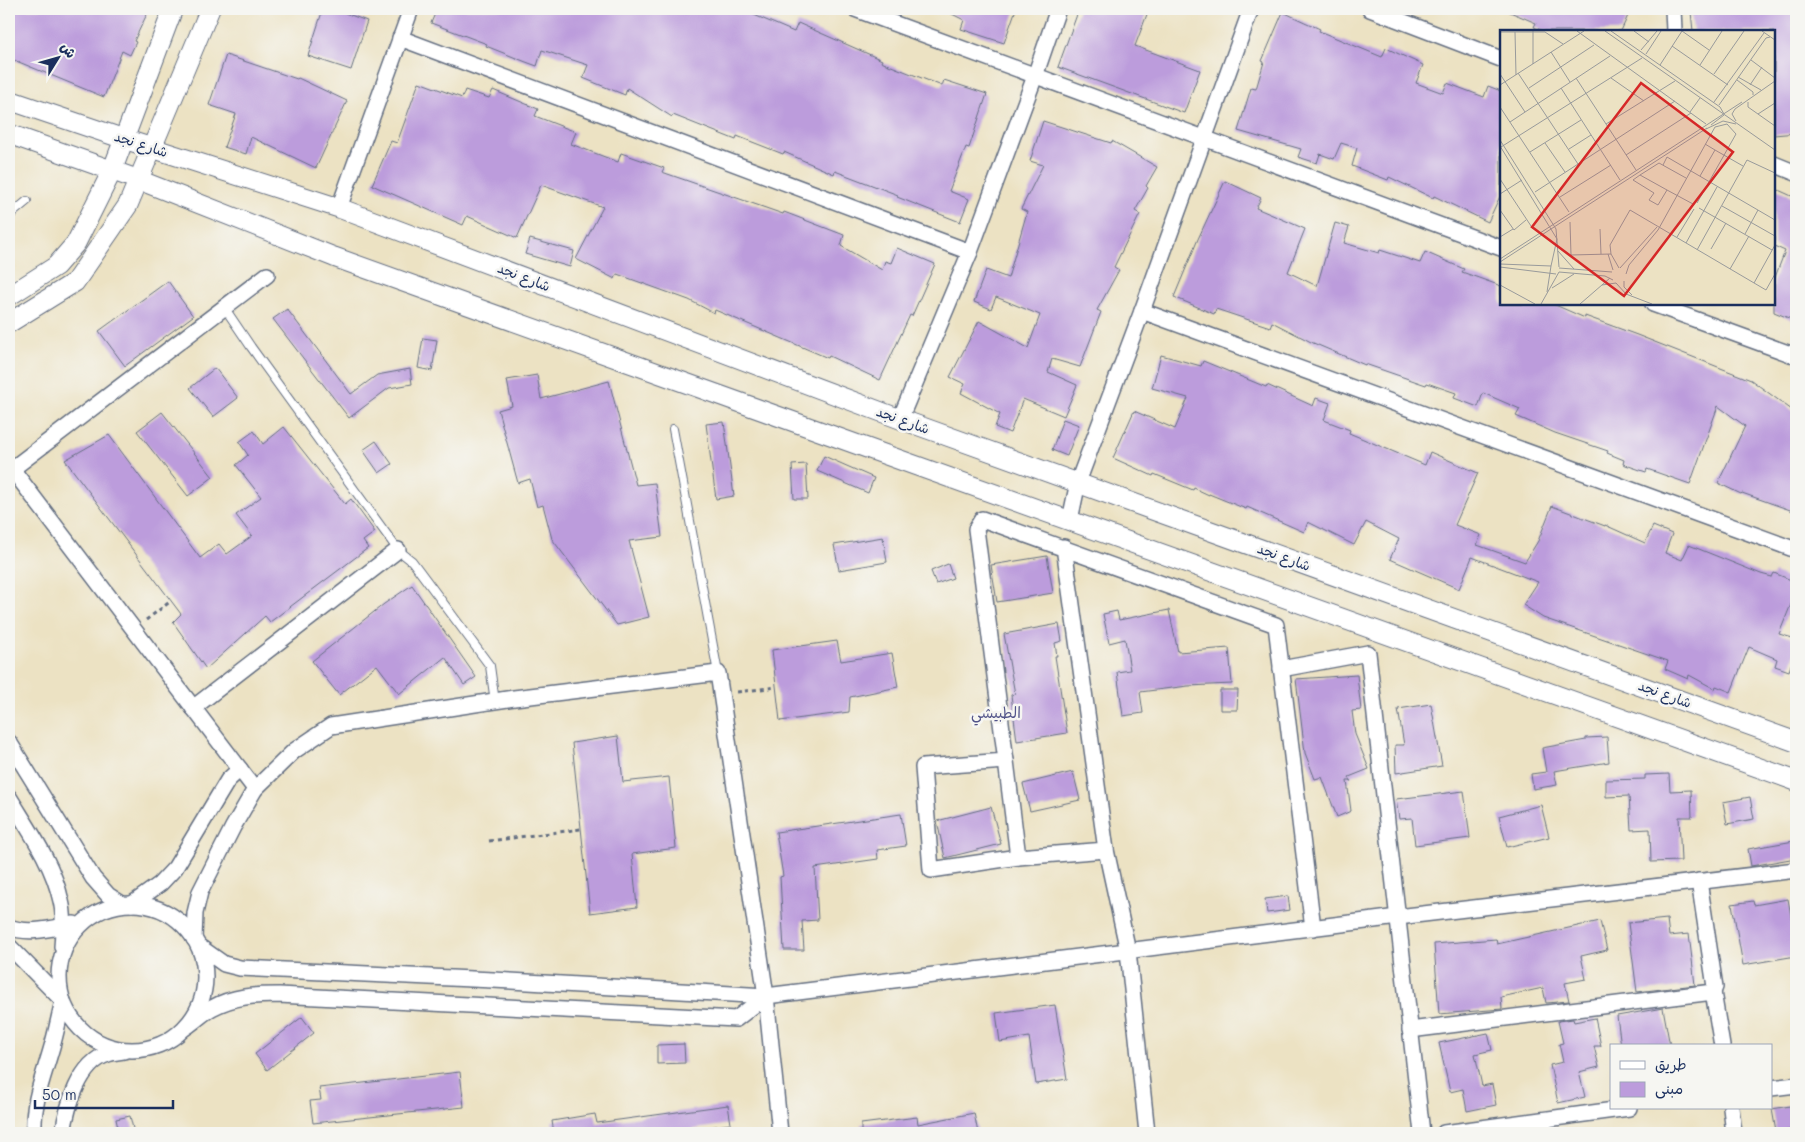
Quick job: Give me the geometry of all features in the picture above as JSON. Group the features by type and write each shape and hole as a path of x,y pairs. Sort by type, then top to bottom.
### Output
{"street":[{"path":"9,296 56,266 76,243 112,172 173,9"},
{"path":"9,324 75,282 128,205 210,9"},
{"path":"339,208 411,9"},
{"path":"855,9 1500,248"},
{"path":"900,419 970,252 1058,9"},
{"path":"1070,520 1078,482 1251,9"},
{"path":"1370,9 1500,59"},
{"path":"1673,9 1674,30"},
{"path":"400,38 970,252"},
{"name":"شارع نجد","path":"9,100 339,208 900,419 1796,742"},
{"path":"9,134 139,180 334,256 1796,781"},
{"path":"1775,164 1796,172"},
{"path":"255,789 10,465 267,275"},
{"path":"1656,305 1796,356"},
{"path":"1142,311 1796,550"},
{"path":"1018,857 976,529 982,518 1276,625 1313,928"},
{"path":"1064,547 1106,850 1128,951 1147,1133"},
{"path":"193,708 398,550"},
{"path":"1281,669 1368,653 1422,1133"},
{"path":"780,1133 766,996 718,674 495,702 331,726 294,752 255,789 233,827 200,892 195,913 197,943 224,964 240,968 766,996 1398,917 1796,870"},
{"path":"9,742 93,878 108,895 127,904"},
{"path":"1006,761 923,767 931,870 1018,857 1106,850"},
{"path":"127,904 160,884 175,868 228,780 240,768"},
{"path":"9,797 51,868 61,902 64,926 59,986 63,1001 73,1020 88,1036 107,1046 128,1050"},
{"path":"1699,881 1722,1044"},
{"path":"62,955 70,937 82,922 100,910 127,904 145,904 168,912 187,927 197,943 206,968 205,989 199,1010 186,1027"},
{"path":"9,927 21,931 82,922"},
{"path":"9,946 63,1001"},
{"path":"1410,1030 1713,992"},
{"path":"63,1133 74,1094 84,1073 97,1060 107,1054 150,1048 170,1040 213,1008 253,995 736,1019 766,996"},
{"path":"34,1133 33,1123 36,1098 52,1048 63,1001"},
{"path":"1772,1088 1796,1085"},
{"path":"1444,1133 1614,1110"},
{"path":"1731,1110 1734,1133"}],"lane":[{"path":"9,216 27,200"},
{"path":"224,307 398,550 412,561 490,666 495,702"},
{"path":"673,429 718,674"}],"path":[{"path":"133,630 171,601"},
{"path":"721,694 776,687"},
{"path":"489,841 581,829"}],"building":[{"path":"9,9 137,9 147,14 134,41 136,42 130,55 122,51 104,97 9,58"},
{"path":"323,9 346,9 345,13 367,21 351,70 308,56"},
{"path":"437,9 740,9 794,32 798,23 882,60 881,62 942,86 944,80 987,94 969,148 966,147 949,191 969,199 960,222 897,197 898,195 835,171 834,174 784,152 783,154 737,136 736,140 673,115 672,117 627,88 625,95 583,78 588,65 542,50 537,66 486,46 487,44 431,23"},
{"path":"942,9 1016,9 1004,43 961,29 964,20"},
{"path":"1079,9 1149,9 1135,46 1200,70 1184,113 1058,67"},
{"path":"1503,9 1631,9 1621,30 1541,30 1534,27 1536,23"},
{"path":"1796,9 1796,133 1775,135 1775,30 1693,30 1691,12"},
{"path":"1283,12 1320,29 1319,31 1382,57 1386,48 1423,65 1416,83 1443,93 1447,83 1484,97 1488,86 1500,91 1500,196 1488,222 1389,177 1388,180 1352,166 1357,148 1341,143 1334,159 1320,154 1317,163 1298,157 1301,149 1238,131 1251,88 1256,89 1264,62 1262,61"},
{"path":"226,55 298,78 347,101 316,168 251,137 246,154 224,147 236,114 209,105"},
{"path":"419,82 462,98 465,90 489,98 493,90 538,109 535,116 576,132 571,144 618,162 621,153 664,168 662,172 783,214 784,212 844,235 841,246 882,270 885,261 891,263 897,248 935,264 880,380 829,356 828,358 715,310 714,313 689,300 617,274 615,279 576,259 603,207 541,185 517,238 467,216 463,225 372,185 391,141 397,143"},
{"path":"1043,121 1111,143 1112,141 1157,167 1135,211 1140,214 1114,267 1119,270 1097,310 1101,312 1080,367 1052,359 1048,372 1077,385 1064,416 1023,399 1010,433 995,427 1000,414 961,393 965,384 950,377 979,321 1028,348 1040,315 996,297 991,309 974,302 986,270 1008,278 1027,212 1021,209 1043,165 1030,161"},
{"path":"1225,181 1261,198 1256,208 1305,229 1288,272 1317,286 1335,223 1349,227 1344,243 1379,253 1380,250 1420,263 1425,252 1464,269 1462,272 1500,286 1500,305 1555,305 1585,318 1585,316 1637,335 1751,380 1796,413 1796,512 1741,494 1718,483 1745,426 1718,406 1690,484 1647,469 1646,472 1623,464 1624,460 1607,453 1608,451 1555,433 1516,416 1520,409 1483,393 1478,407 1454,398 1456,393 1365,365 1311,342 1272,322 1270,327 1216,309 1214,314 1174,297"},
{"path":"1775,188 1796,198 1796,321 1774,312 1775,277 1785,251 1775,246"},
{"path":"530,239 574,251 570,267 525,254"},
{"path":"168,281 193,316 125,366 99,331"},
{"path":"287,309 351,394 377,375 410,369 412,384 389,388 349,418 273,319"},
{"path":"423,338 437,340 432,371 418,368"},
{"path":"1161,355 1201,366 1203,361 1266,387 1267,385 1313,406 1316,398 1330,403 1324,420 1350,430 1349,433 1425,465 1430,452 1478,473 1455,525 1481,535 1477,545 1525,562 1538,541 1552,506 1605,525 1645,543 1653,526 1672,534 1665,553 1682,560 1689,545 1761,574 1772,577 1774,573 1796,582 1796,592 1779,634 1796,639 1796,650 1789,671 1775,666 1777,659 1749,647 1731,692 1716,686 1715,689 1689,675 1688,679 1665,669 1668,661 1543,618 1523,605 1538,582 1472,557 1459,589 1390,559 1399,539 1366,522 1354,545 1308,522 1304,532 1247,507 1246,509 1154,474 1153,476 1113,458 1134,411 1175,429 1188,398 1152,388"},
{"path":"215,368 238,398 213,417 190,388"},
{"path":"537,375 541,399 609,381 636,485 655,483 662,537 629,541 649,617 617,625 552,539 543,505 537,507 530,479 518,483 498,410 512,406 507,380"},
{"path":"162,412 213,477 188,496 137,431"},
{"path":"1063,419 1079,425 1067,456 1052,450"},
{"path":"724,422 734,496 716,499 706,424"},
{"path":"284,427 345,504 351,499 375,532 363,541 368,548 270,622 265,616 206,669 173,622 181,614 65,460 109,435 200,558 219,544 227,554 252,536 236,515 261,497 236,465 248,455 239,442 254,431 263,444"},
{"path":"376,441 392,464 379,473 363,450"},
{"path":"824,456 874,478 868,493 817,471"},
{"path":"806,464 808,499 794,499 792,465"},
{"path":"883,537 887,562 839,570 834,545"},
{"path":"1047,556 1053,593 997,602 991,565"},
{"path":"948,564 953,578 936,584 931,571"},
{"path":"412,585 476,677 464,685 445,657 399,694 377,665 339,695 312,661 384,604"},
{"path":"1169,610 1178,652 1229,648 1232,684 1188,686 1140,692 1143,713 1123,716 1117,672 1130,670 1125,639 1109,643 1103,614 1117,611 1119,620"},
{"path":"1059,624 1062,641 1055,643 1057,656 1055,656 1067,733 1017,741 1011,695 1015,694 1004,634"},
{"path":"837,641 841,661 892,653 898,687 850,697 849,712 780,721 772,650"},
{"path":"1357,675 1361,710 1352,711 1355,734 1369,769 1349,777 1351,781 1347,781 1351,811 1337,817 1322,777 1315,779 1305,753 1296,679"},
{"path":"1220,690 1238,690 1237,710 1220,710"},
{"path":"1431,704 1442,766 1396,773 1395,745 1404,745 1398,709"},
{"path":"618,736 623,782 669,777 676,848 632,854 637,907 590,913 572,743"},
{"path":"1607,737 1609,762 1554,771 1557,785 1533,789 1531,774 1546,772 1542,748 1586,740 1586,738"},
{"path":"1073,772 1080,800 1030,811 1023,784"},
{"path":"1669,774 1670,791 1691,790 1692,817 1679,817 1681,861 1651,862 1650,829 1631,830 1629,796 1606,797 1606,780 1645,779 1645,775"},
{"path":"1464,791 1470,838 1415,845 1412,818 1399,819 1396,799"},
{"path":"1750,797 1754,819 1727,824 1723,802"},
{"path":"1541,805 1549,837 1507,847 1499,816"},
{"path":"991,807 1001,844 945,858 937,821"},
{"path":"901,814 906,846 877,850 878,859 815,868 818,920 802,921 804,950 784,950 780,877 783,876 776,832"},
{"path":"1794,841 1796,858 1751,866 1748,849"},
{"path":"1288,896 1290,910 1267,913 1265,899"},
{"path":"1788,899 1796,945 1796,956 1743,965 1732,904 1753,901 1754,905"},
{"path":"1667,919 1669,936 1689,934 1695,985 1637,992 1628,923"},
{"path":"1600,921 1607,950 1581,956 1586,979 1565,983 1569,1001 1546,1003 1543,988 1501,997 1502,1009 1439,1014 1434,944 1496,939 1497,944"},
{"path":"1055,1005 1067,1079 1036,1084 1029,1037 1000,1042 996,1013"},
{"path":"1663,1008 1670,1044 1621,1044 1617,1016"},
{"path":"302,1017 314,1033 267,1070 255,1054"},
{"path":"1595,1018 1601,1046 1594,1046 1599,1067 1579,1072 1585,1097 1558,1103 1550,1065 1563,1062 1559,1044 1563,1043 1558,1021 1573,1019 1574,1022"},
{"path":"1488,1033 1492,1050 1475,1054 1482,1086 1492,1084 1496,1105 1467,1111 1463,1089 1450,1092 1439,1043"},
{"path":"684,1044 685,1063 657,1064 657,1045"},
{"path":"460,1072 464,1107 313,1123 310,1101 321,1100 319,1088"},
{"path":"728,1105 731,1124 666,1133 554,1133 552,1121 595,1114 597,1123"},
{"path":"1796,1105 1796,1129 1776,1132 1772,1109"},
{"path":"974,1113 978,1133 861,1133 861,1124 917,1117 918,1124"},
{"path":"130,1116 134,1133 119,1133 116,1119"}],"district":[{"name":"الطبيشي","path":"996,713"}]}
